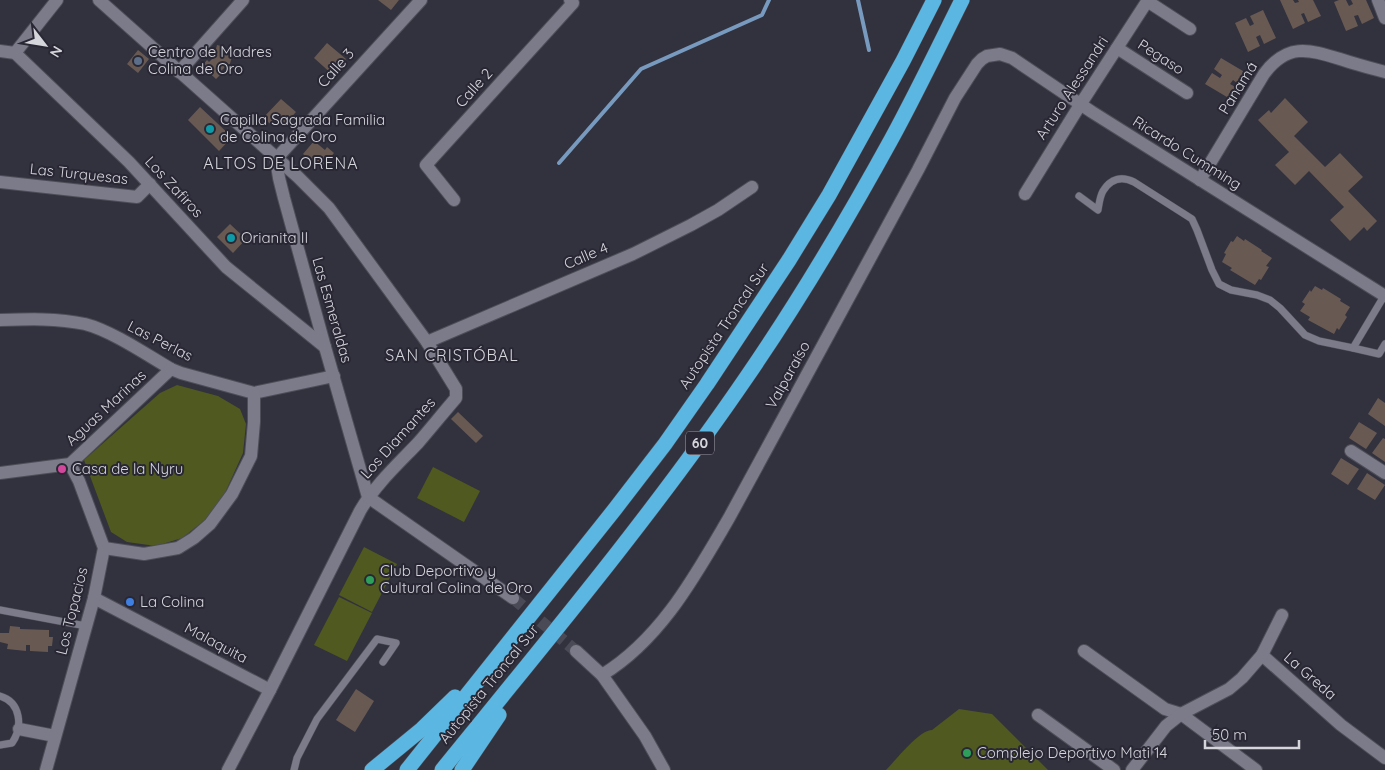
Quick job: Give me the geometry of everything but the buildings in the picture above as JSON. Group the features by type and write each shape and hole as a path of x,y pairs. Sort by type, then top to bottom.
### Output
{"highway":[{"name":"Autopista Troncal Sur","path":"407,770 664,444 707,384 819,211 862,137 934,0"},
{"name":"Autopista Troncal Sur","path":"442,770 563,621 658,499 706,435 786,318 824,257 892,137 962,0"},
{"name":"Autopista Troncal Sur","path":"462,770 563,621"},
{"name":"Autopista Troncal Sur","path":"372,770 422,729 506,646"}],"street":[{"path":"0,51 15,53 57,0"},
{"path":"98,0 276,159"},
{"path":"179,72 243,0"},
{"name":"Calle 3","path":"276,159 421,0"},
{"name":"Calle 2","path":"454,200 426,165 573,2 570,0"},
{"path":"1378,0 1385,18"},
{"path":"1148,1 1190,29"},
{"name":"Arturo Alessandri","path":"1025,194 1148,1"},
{"name":"Pegaso","path":"1117,48 1187,93"},
{"name":"Panamá","path":"1200,180 1264,74 1280,58 1294,51 1310,50 1385,72"},
{"name":"Los Zafiros","path":"15,53 129,162 226,267 325,347"},
{"name":"Ricardo Cumming","path":"974,69 987,56 1000,54 1006,56 1080,105 1385,296"},
{"name":"Valparaíso","path":"602,676 631,654 652,632 676,605 698,571 824,344 955,98 974,69"},
{"name":"Los Diamantes","path":"228,770 368,497 456,398 456,389 427,342 329,208 276,159"},
{"name":"Las Esmeraldas","path":"276,159 279,178 368,497"},
{"name":"Las Turquesas","path":"0,182 137,197 150,184"},
{"name":"Calle 4","path":"427,342 633,254 691,225 752,188"},
{"name":"Las Perlas","path":"0,320 50,319 86,324 110,334 181,373 254,393 334,376"},
{"name":"Aguas Marinas","path":"0,473 70,464 172,369"},
{"path":"70,464 80,481 104,548 144,554 178,548 194,538 210,524 232,494 251,456 254,393"},
{"path":"1351,451 1385,473"},
{"path":"368,497 513,598"},
{"name":"Los Topacios","path":"46,770 94,598 104,548"},
{"name":"Malaquita","path":"94,598 270,690"},
{"path":"1132,770 1166,726 1181,714 1229,689 1242,678 1262,655 1282,615"},
{"path":"576,651 602,676 644,736 664,770"},
{"path":"1084,651 1165,709 1181,714 1256,770"},
{"name":"La Greda","path":"1262,655 1341,725 1385,758"},
{"path":"1038,715 1114,770"},
{"path":"19,729 55,736"}],"lane":[{"path":"1078,196 1098,210 1102,192 1110,183 1119,179 1127,179 1134,182 1192,219 1219,284 1231,290 1270,300 1305,335 1319,341 1379,354 1385,344"},
{"path":"1353,348 1385,296"},
{"path":"0,610 86,626"},
{"path":"294,770 297,758 317,719 377,640 396,643 383,662"},
{"path":"0,696 6,698 15,708 19,729 12,743 0,745"}],"green space":[{"path":"177,385 218,396 240,409 246,424 243,453 224,495 205,520 182,538 156,546 127,542 111,532 84,460 160,393"},
{"path":"433,467 480,491 464,522 417,498"},
{"path":"364,547 397,564 372,612 339,595"},
{"path":"339,597 372,613 347,661 314,645"},
{"name":"Complejo Deportivo Mati 14","path":"959,709 992,714 1048,770 886,770 914,740 927,731 932,730"}],"waterway":[{"path":"559,163 641,69 762,15 769,0"},
{"path":"858,0 869,50"}],"tunnel":[{"path":"513,598 576,651"}],"place":[{"name":"Centro de Madres Colina de Oro","path":"138,61"},
{"name":"Capilla Sagrada Familia de Colina de Oro","path":"210,129"},
{"name":"Orianita II","path":"231,238"},
{"name":"Casa de la Nyru","path":"62,469"},
{"name":"Club Deportivo y Cultural Colina de Oro","path":"370,580"},
{"name":"La Colina","path":"130,602"},
{"name":"Complejo Deportivo Mati 14","path":"967,753"}],"district":[{"name":"ALTOS DE LORENA","path":"281,163"},
{"name":"SAN CRISTÓBAL","path":"452,355"}]}
